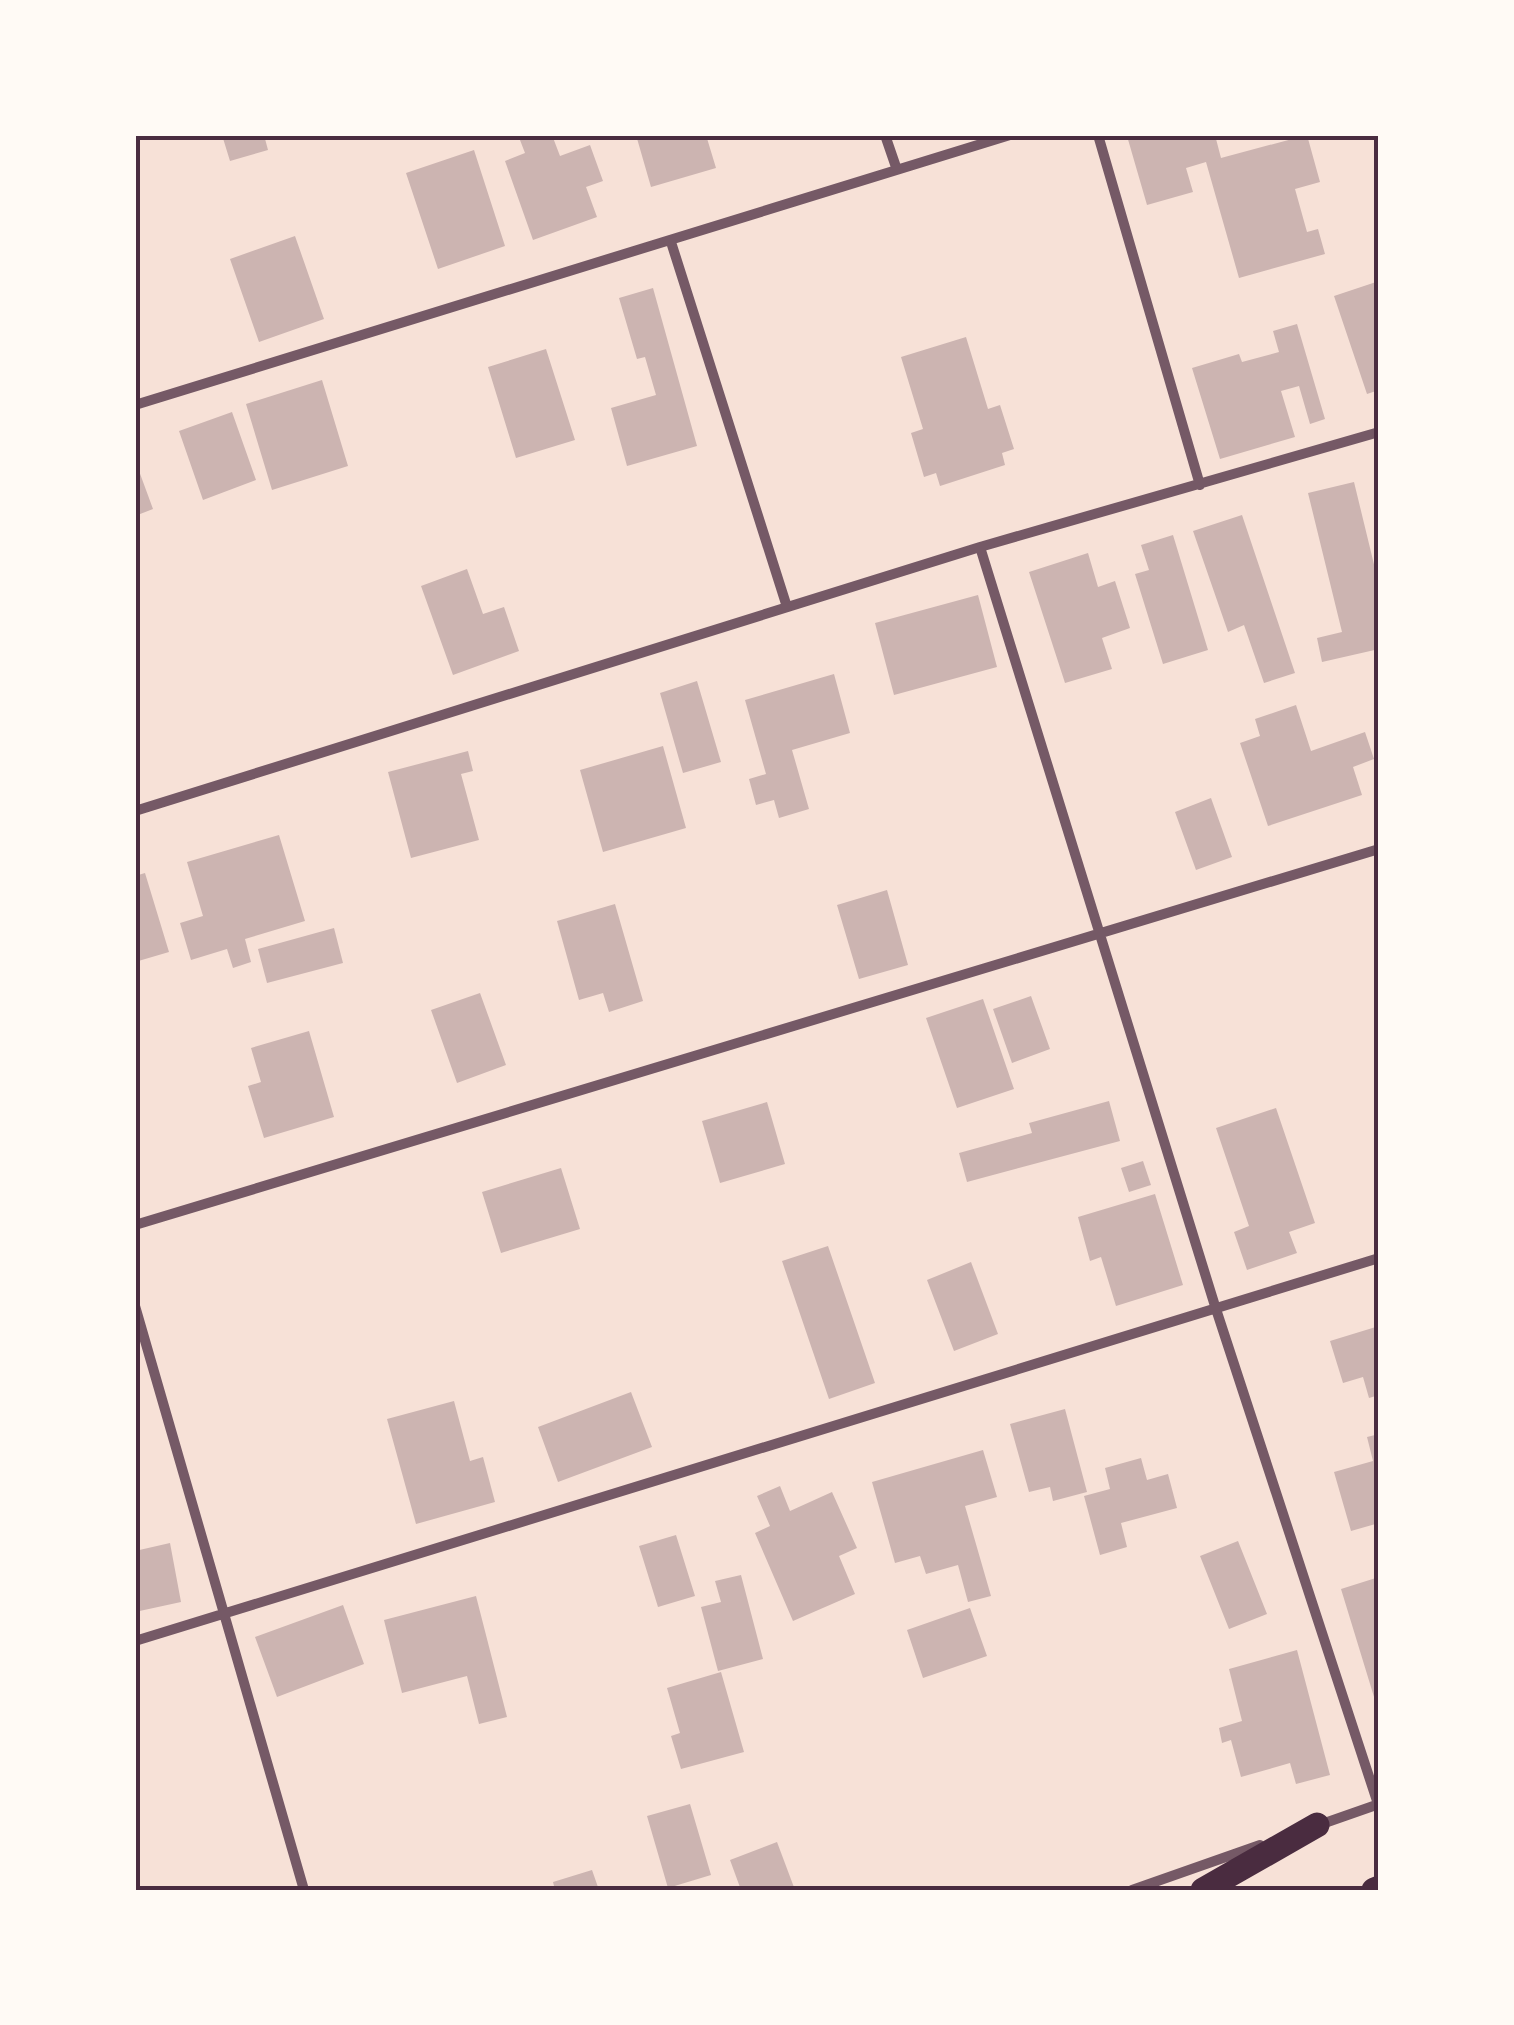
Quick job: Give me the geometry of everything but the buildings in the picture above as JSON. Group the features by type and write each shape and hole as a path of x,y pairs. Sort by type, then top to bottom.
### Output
{"main road":[{"path":"1203,1890 1317,1825"}],"street":[{"path":"886,135 896,167"},
{"path":"135,405 671,242 896,167 1010,135"},
{"path":"1098,135 1200,485"},
{"path":"671,242 787,607"},
{"path":"135,811 980,547 1379,432"},
{"path":"980,547 1215,1306 1379,1804 1132,1890"},
{"path":"135,1225 1101,936 1379,848"},
{"path":"135,1641 1379,1258"},
{"path":"135,1306 304,1890"}]}
